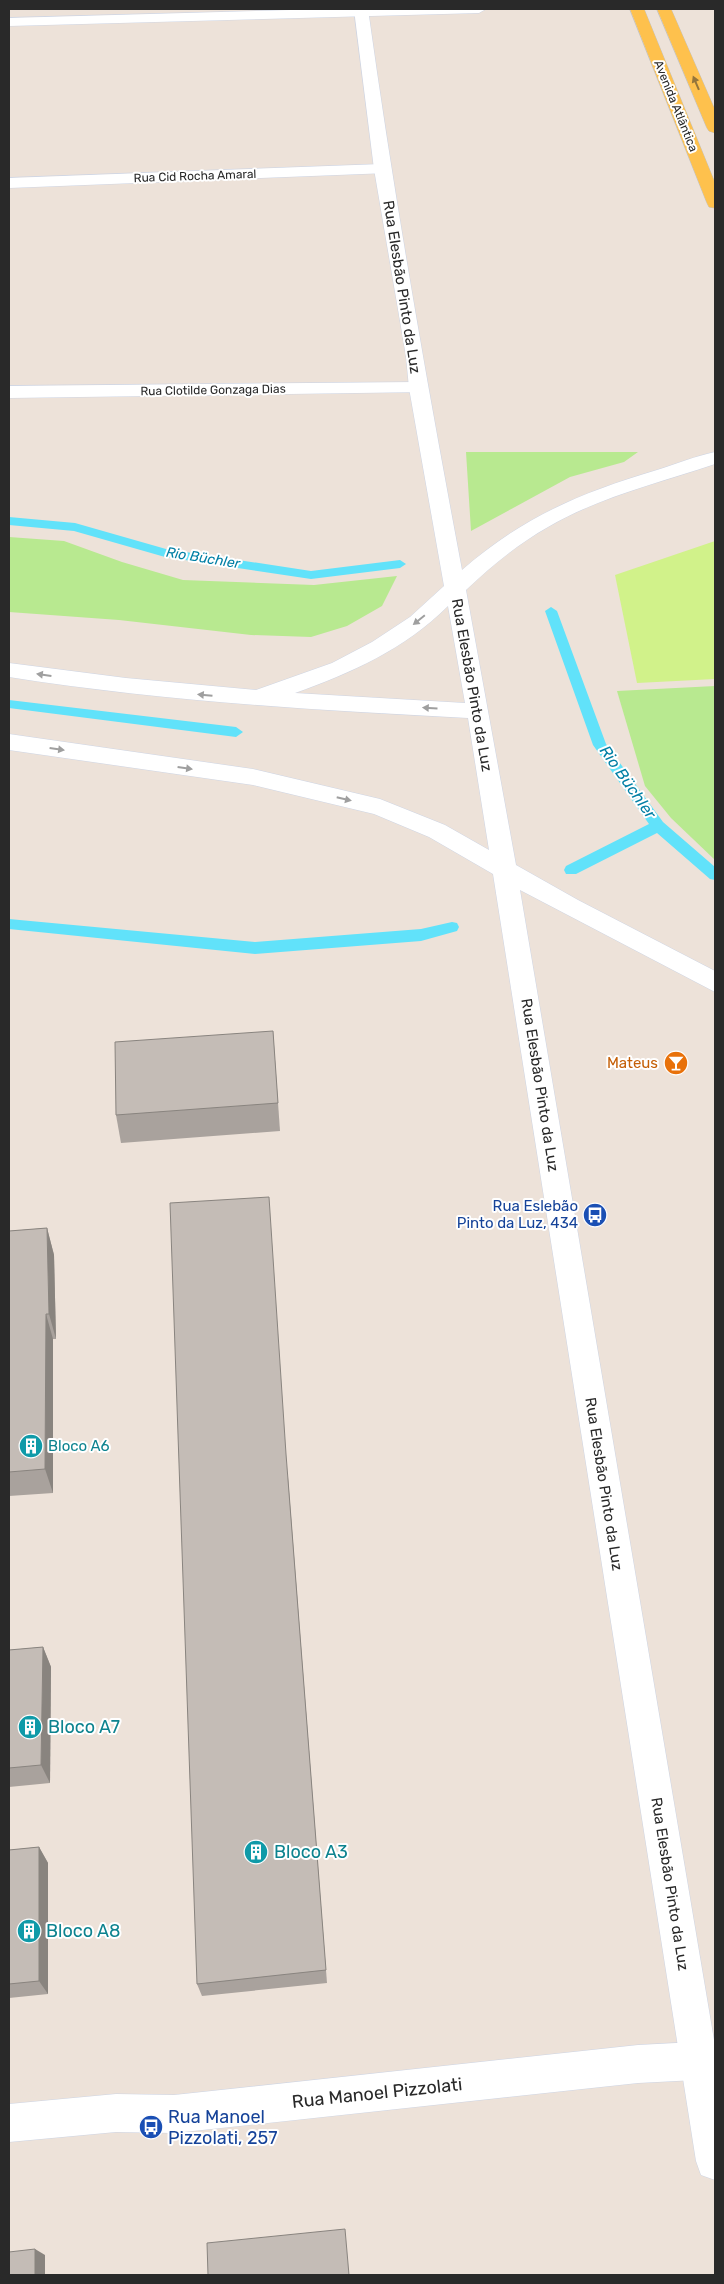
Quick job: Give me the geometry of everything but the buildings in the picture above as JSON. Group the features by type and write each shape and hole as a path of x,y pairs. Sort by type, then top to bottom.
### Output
{"main road":[{"name":"Avenida Atlântica","path":"637,9 711,180 715,203"},
{"name":"Avenida Atlântica","path":"664,9 715,128"}],"street":[{"path":"9,22 112,14 479,9"},
{"name":"Rua Elesbão Pinto da Luz","path":"362,11 382,169 415,356 418,388 478,711 707,2061 715,2161"},
{"name":"Rua Cid Rocha Amaral","path":"9,183 382,169"},
{"name":"Rua Clotilde Gonzaga Dias","path":"9,392 418,388"},
{"path":"254,699 316,679 372,652 418,622 502,548 541,522 578,503 715,458"},
{"path":"9,670 155,690 254,699 478,711"},
{"path":"9,742 252,777 380,807 437,831 504,870 715,982"},
{"name":"Rua Manoel Pizzolati","path":"9,2123 116,2113 174,2114 638,2064 707,2061"}],"green space":[{"path":"466,452 638,452 624,462 570,477 471,531"},
{"path":"9,537 64,541 122,562 183,580 314,585 397,576 382,606 347,626 311,637 251,635 119,620 9,612"},
{"path":"715,541 715,679 637,683 615,575"},
{"path":"715,686 715,860 671,818 645,786 617,691"}],"waterway":[{"name":"Rio Büchler","path":"9,521 75,527 165,553 311,575 400,564"},
{"name":"Rio Büchler","path":"551,611 600,745 658,826"},
{"path":"9,704 236,732"},
{"path":"571,870 658,826"},
{"name":"Rio Büchler","path":"658,826 715,875"},
{"path":"9,924 255,948 421,935 452,927"}],"place":[{"name":"Mateus","path":"676,1063"},
{"name":"Rua Eslebão Pinto da Luz, 434","path":"595,1215"},
{"name":"Bloco A6","path":"31,1446"},
{"name":"Bloco A7","path":"30,1727"},
{"name":"Bloco A3","path":"256,1852"},
{"name":"Bloco A8","path":"29,1931"},
{"name":"Rua Manoel Pizzolati, 257","path":"151,2127"}]}
